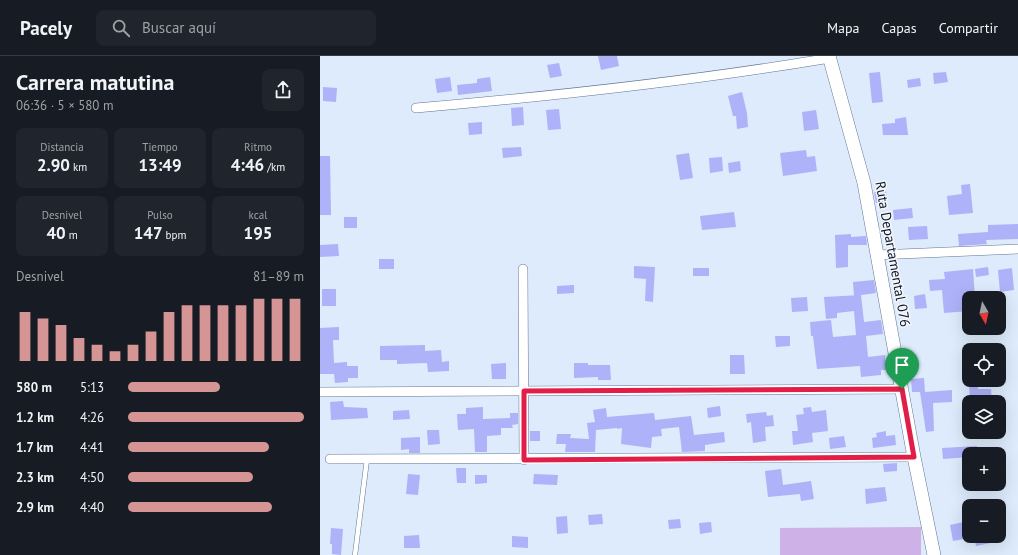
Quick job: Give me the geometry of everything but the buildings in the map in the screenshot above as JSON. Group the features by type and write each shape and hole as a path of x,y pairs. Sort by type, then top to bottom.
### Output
{"main road":[{"name":"Ruta Departamental 076","path":"830,57 864,182 914,457 934,555"}],"street":[{"path":"416,108 559,96 738,73 830,57"},
{"path":"877,255 1018,249"},
{"path":"523,269 524,460"},
{"path":"320,392 902,389"},
{"path":"330,459 524,460 914,457"}],"lane":[{"path":"355,555 368,459"}],"shaded area":[{"path":"921,527 921,555 780,555 780,528"}],"route":[{"path":"902,389 914,457 524,460 524,391 902,389"}]}
